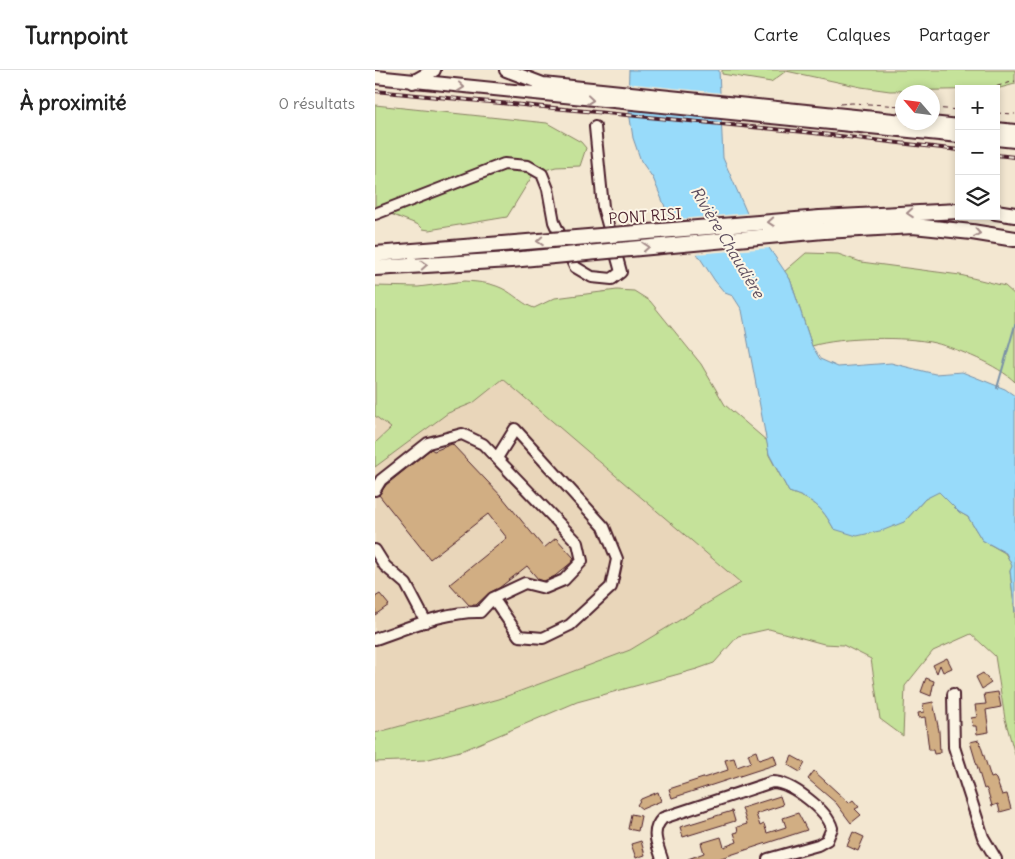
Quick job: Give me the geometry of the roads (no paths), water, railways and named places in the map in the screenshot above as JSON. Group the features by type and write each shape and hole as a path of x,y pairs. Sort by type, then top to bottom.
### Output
{"highway":[{"path":"822,225 955,211"},
{"path":"1000,213 1015,215"},
{"path":"822,225 913,226 972,232 1015,239"},
{"name":"PONT RISI","path":"375,254 502,244 822,225"},
{"name":"PONT RISI","path":"375,268 511,260 822,225"}],"main road":[{"path":"413,82 434,70"},
{"path":"506,70 542,90"},
{"path":"375,78 542,90 784,114 955,135"},
{"path":"784,114 895,121"},
{"path":"940,124 955,126"},
{"path":"1000,129 1015,131"},
{"path":"1000,139 1015,141"}],"street":[{"path":"375,214 504,164 528,166 542,174 548,189 554,222 575,267 592,277 612,279 621,272 603,208 595,126"},
{"path":"493,598 519,636 543,638 570,625 611,587 617,559 604,527 515,429 497,458"},
{"path":"375,490 381,480 427,443 462,434 483,444 578,543 582,561 564,580 545,588 525,583 493,598 480,612 466,612 426,622 375,639"},
{"path":"375,550 385,566 406,584 426,622"},
{"path":"953,694 954,748 983,837 996,859"},
{"path":"662,859 654,833 656,825 663,818 772,782 781,782 791,786 812,804 830,821 832,828 827,840 769,859"}],"water":[{"name":"Rivière Chaudière","path":"629,70 719,70 723,158 749,218 790,279 812,346 820,359 838,367 891,363 935,374 962,372 1005,389 1015,396 1015,612 1010,571 1012,566 1006,553 982,540 968,517 959,512 939,492 925,499 904,522 884,530 857,536 834,529 821,509 811,501 789,492 769,454 742,310 733,296 725,293 715,281 696,252 673,226 653,178 641,161 633,138 628,105"}],"waterway":[{"path":"997,388 1015,325"}],"railway":[{"path":"375,91 805,132 955,150"},
{"path":"1000,155 1015,157"}]}
